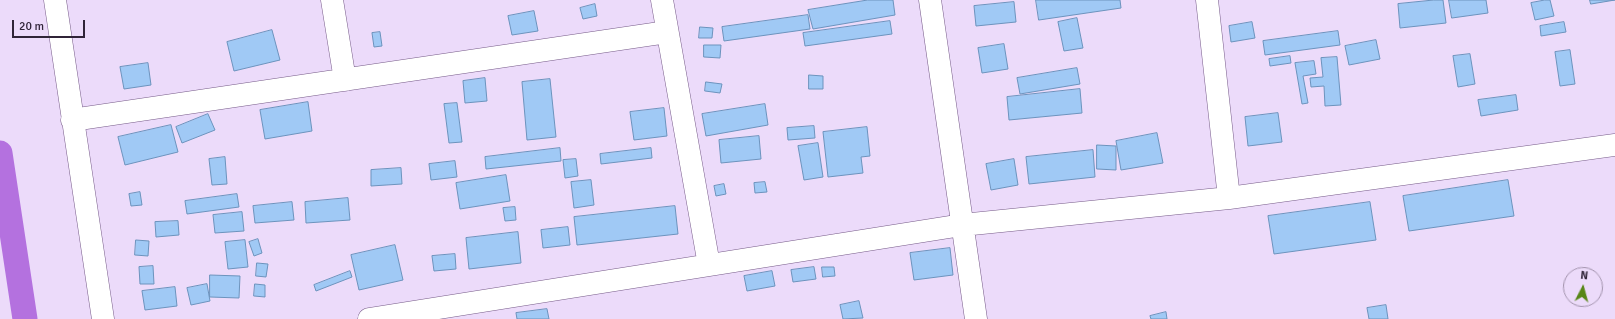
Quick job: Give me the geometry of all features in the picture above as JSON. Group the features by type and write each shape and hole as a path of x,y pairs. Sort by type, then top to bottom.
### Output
{"street":[{"path":"55,0 103,319"},
{"path":"332,0 345,80"},
{"path":"662,0 709,265"},
{"path":"930,0 976,319"},
{"path":"1207,0 1229,198"},
{"path":"72,120 667,32"},
{"path":"376,318 962,226 1229,198 1615,145"}],"building":[{"path":"868,0 893,0 895,15 813,29 808,10"},
{"path":"1036,0 1120,0 1121,8 1039,20"},
{"path":"1443,0 1446,23 1400,28 1398,4"},
{"path":"1449,0 1486,0 1488,13 1452,18"},
{"path":"1550,0 1554,16 1535,20 1531,3"},
{"path":"1590,0 1615,0 1591,4"},
{"path":"1014,2 1016,22 976,26 974,6"},
{"path":"595,4 597,16 583,19 580,8"},
{"path":"534,11 538,31 512,35 508,16"},
{"path":"808,15 810,29 724,41 722,27"},
{"path":"1077,18 1083,48 1064,51 1058,22"},
{"path":"890,21 892,34 805,46 803,33"},
{"path":"1252,22 1255,38 1231,42 1229,26"},
{"path":"1564,22 1566,32 1541,36 1540,26"},
{"path":"700,27 713,28 712,38 699,38"},
{"path":"272,30 280,60 234,71 227,42"},
{"path":"1338,31 1340,45 1265,55 1263,41"},
{"path":"380,32 382,46 374,47 372,33"},
{"path":"1376,40 1380,59 1349,65 1345,46"},
{"path":"1004,44 1008,69 982,73 978,48"},
{"path":"704,45 721,45 720,58 704,57"},
{"path":"1570,50 1575,84 1560,86 1555,52"},
{"path":"1470,54 1475,84 1458,87 1453,56"},
{"path":"1290,56 1291,63 1270,66 1269,59"},
{"path":"1337,57 1341,105 1325,106 1324,86 1311,87 1310,78 1323,77 1321,58"},
{"path":"1314,61 1316,74 1303,76 1308,103 1302,104 1295,63"},
{"path":"148,63 151,85 124,89 120,67"},
{"path":"1077,68 1080,84 1020,94 1017,78"},
{"path":"809,75 823,76 823,89 809,89"},
{"path":"485,78 487,101 465,103 463,81"},
{"path":"550,79 556,137 527,140 522,82"},
{"path":"706,82 722,84 720,93 705,91"},
{"path":"1080,89 1082,113 1009,120 1007,97"},
{"path":"1516,95 1518,110 1481,116 1478,100"},
{"path":"308,102 312,131 265,139 260,110"},
{"path":"457,103 462,142 449,143 444,104"},
{"path":"765,104 768,125 706,136 702,114"},
{"path":"664,108 667,136 634,140 630,112"},
{"path":"1278,113 1282,142 1248,146 1245,117"},
{"path":"208,114 215,130 182,143 176,127"},
{"path":"171,125 178,152 125,165 118,137"},
{"path":"814,126 815,138 788,140 787,128"},
{"path":"867,127 870,156 861,157 863,173 828,177 823,132"},
{"path":"1157,133 1163,163 1121,170 1116,141"},
{"path":"759,136 761,159 721,163 719,140"},
{"path":"818,143 823,177 804,180 798,146"},
{"path":"1097,145 1116,146 1116,170 1097,169"},
{"path":"560,148 561,161 486,169 485,157"},
{"path":"651,148 652,158 601,164 600,154"},
{"path":"1093,150 1095,177 1029,184 1026,157"},
{"path":"225,157 227,184 212,185 209,159"},
{"path":"576,159 578,176 565,178 563,160"},
{"path":"1014,159 1018,185 991,190 986,164"},
{"path":"455,161 457,177 431,180 429,164"},
{"path":"401,168 402,184 371,186 371,170"},
{"path":"506,175 510,201 460,209 456,183"},
{"path":"591,180 594,205 574,208 571,182"},
{"path":"1508,180 1514,216 1409,231 1403,196"},
{"path":"765,182 767,192 755,193 754,183"},
{"path":"724,184 726,194 716,196 714,186"},
{"path":"140,192 142,205 131,206 129,194"},
{"path":"237,194 239,207 187,214 185,201"},
{"path":"348,198 350,220 306,223 305,202"},
{"path":"292,202 294,220 255,223 253,206"},
{"path":"1370,202 1376,240 1274,254 1268,216"},
{"path":"675,206 678,234 577,245 574,217"},
{"path":"515,207 516,220 505,221 503,208"},
{"path":"242,212 244,231 215,233 213,215"},
{"path":"178,221 179,235 156,237 155,222"},
{"path":"568,227 570,245 543,248 541,230"},
{"path":"518,232 521,263 469,269 466,238"},
{"path":"258,239 262,253 254,256 249,242"},
{"path":"136,240 149,241 148,256 135,255"},
{"path":"245,240 248,267 228,269 225,242"},
{"path":"395,245 403,280 359,290 351,255"},
{"path":"950,248 953,275 914,280 910,253"},
{"path":"455,254 456,269 434,271 432,256"},
{"path":"257,263 268,264 266,277 256,276"},
{"path":"153,266 154,284 140,284 139,267"},
{"path":"814,267 816,279 793,282 791,270"},
{"path":"822,267 834,267 835,276 823,277"},
{"path":"350,271 352,277 316,291 314,285"},
{"path":"772,271 775,286 747,291 744,276"},
{"path":"210,275 240,276 239,298 210,297"},
{"path":"207,284 210,301 191,305 187,288"},
{"path":"255,284 265,285 265,297 254,296"},
{"path":"175,287 177,306 145,310 142,291"},
{"path":"859,301 863,318 843,319 840,305"},
{"path":"1386,305 1388,319 1369,319 1367,308"},
{"path":"547,309 549,319 517,319 516,313"},
{"path":"1166,312 1167,319 1151,319 1150,316"}],"waterway":[{"path":"0,153 25,319"}]}
